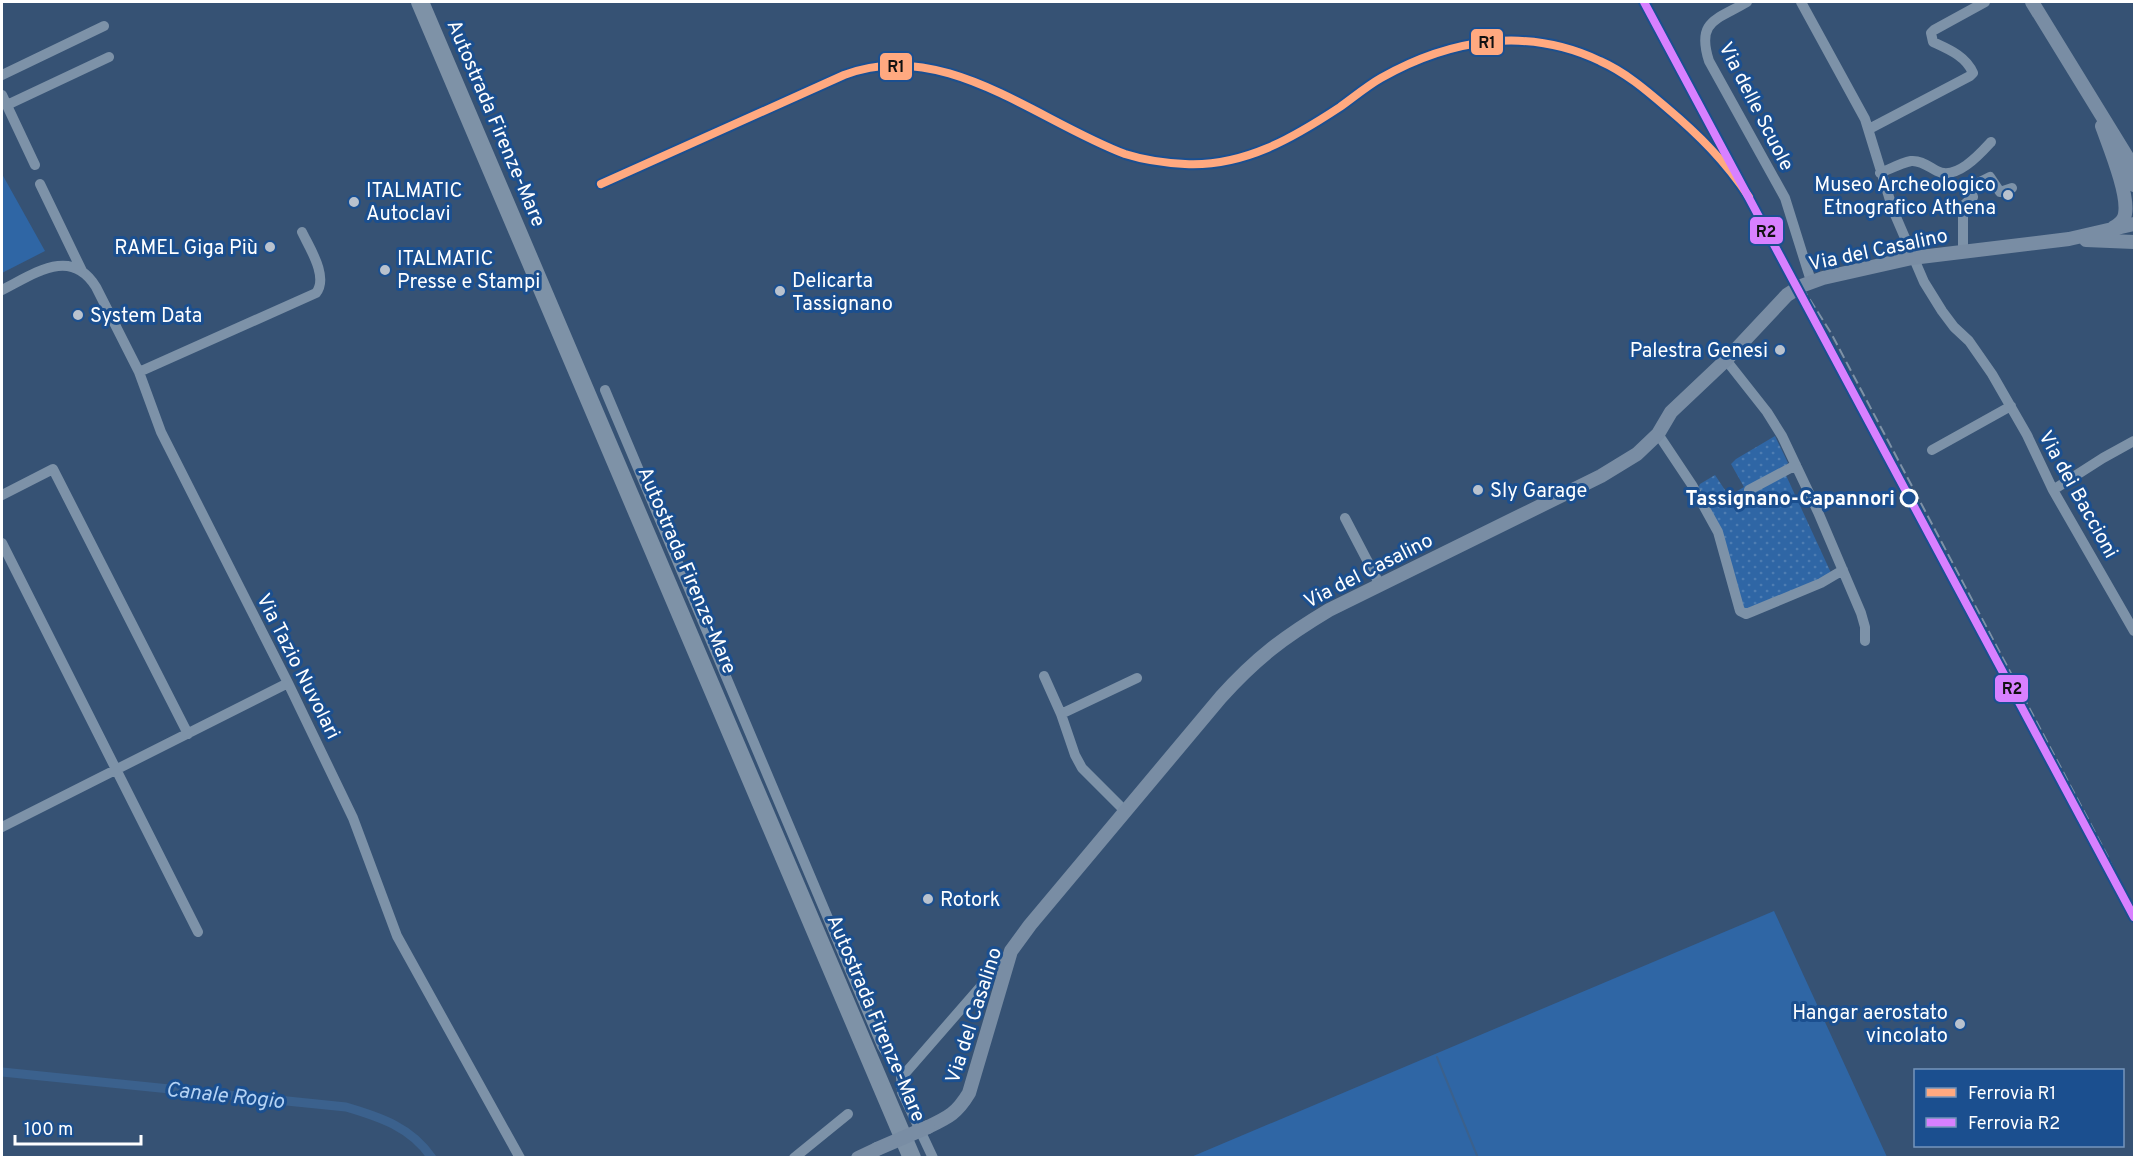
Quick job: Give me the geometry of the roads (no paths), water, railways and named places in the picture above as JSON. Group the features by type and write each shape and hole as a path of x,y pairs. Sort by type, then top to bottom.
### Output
{"highway":[{"name":"Autostrada Firenze-Mare","path":"408,2 704,693 899,1158"},
{"name":"Autostrada Firenze-Mare","path":"420,2 912,1158"}],"street":[{"name":"Via delle Scuole","path":"1747,2 1709,25 1704,31 1705,47 1709,61 1785,198 1811,281"},
{"name":"Via dei Baccioni","path":"1801,2 1869,129 1880,173 1912,258 1924,282 1942,311 1981,356 2011,406 2053,490 2134,631"},
{"path":"1869,129 1973,73 1958,54 1934,42 1931,33 1985,2"},
{"path":"2032,2 2134,168"},
{"path":"2,75 104,26"},
{"path":"35,165 4,100 109,57"},
{"path":"2073,70 2134,185"},
{"path":"2101,124 2117,171 2126,209 2122,221 2113,228"},
{"path":"1880,173 1912,161 1922,163 1940,173 1955,171 1974,161 1991,142"},
{"path":"1963,251 1963,212 1965,204 1973,197 1970,187 1990,177 2000,192 2012,188"},
{"name":"Via Tazio Nuvolari","path":"40,184 82,271 96,287 139,372 161,432 354,818 398,936 520,1158"},
{"path":"2069,239 2134,225"},
{"path":"139,372 316,293 321,280 302,232"},
{"name":"Via del Casalino","path":"858,1158 928,1128 960,1109 969,1093 1011,951 1030,925 1221,697 1249,667 1297,629 1329,610 1601,476 1637,454 1658,434 1671,412 1726,360 1787,295 1811,281 1912,258 2069,239"},
{"path":"2069,239 2134,242"},
{"path":"2,290 56,265 75,267 82,271"},
{"path":"1726,360 1767,412 1782,436 1862,612 1865,641"},
{"path":"605,390 882,1046 903,1074"},
{"path":"1932,450 2011,406"},
{"path":"1658,434 1692,485 1718,532 1740,611 1746,614 1821,583 1843,570"},
{"path":"2053,490 2134,441"},
{"path":"1749,490 1796,465"},
{"path":"2,495 53,469 188,734"},
{"path":"1345,518 1380,585"},
{"path":"2,543 198,932"},
{"path":"1044,676 1080,764 1126,812"},
{"path":"1061,714 1137,678"},
{"path":"2,828 288,684"},
{"path":"933,1158 902,1092 900,1082 903,1074 1011,951"},
{"path":"794,1158 848,1114"}],"waterway":[{"path":"1437,1057 1478,1158"},
{"name":"Canale Rogio","path":"2,1072 346,1107 383,1119 405,1131 424,1147 432,1158"}],"railway":[{"path":"601,184 844,75 881,66 917,67 953,75 989,88 1092,140 1132,156 1185,164 1228,161 1286,139 1340,107 1376,81 1407,65 1461,46 1517,41 1545,43 1572,50 1609,65 1627,76 1701,139 1731,172 1749,197"},
{"path":"1771,238 1831,333 2107,855 2134,916"}],"rail line":[{"name":"R2","path":"1644,2 2134,917"},
{"name":"R1","path":"601,184 844,75 881,66 917,67 953,75 989,88 1092,140 1132,156 1185,164 1228,161 1286,139 1340,107 1376,81 1407,65 1461,46 1517,41 1545,43 1572,50 1609,65 1627,76 1701,139 1731,172 1749,197"}],"place":[{"name":"Museo Archeologico Etnografico Athena","path":"2008,195"},
{"name":"ITALMATIC Autoclavi","path":"354,202"},
{"name":"RAMEL Giga Più","path":"270,247"},
{"name":"ITALMATIC Presse e Stampi","path":"385,270"},
{"name":"Delicarta Tassignano","path":"780,291"},
{"name":"System Data","path":"78,315"},
{"name":"Palestra Genesi","path":"1780,350"},
{"name":"Sly Garage","path":"1478,490"},
{"name":"Tassignano-Capannori","path":"1909,498"},
{"name":"Rotork","path":"928,899"},
{"name":"Hangar aerostato vincolato","path":"1960,1024"}]}
